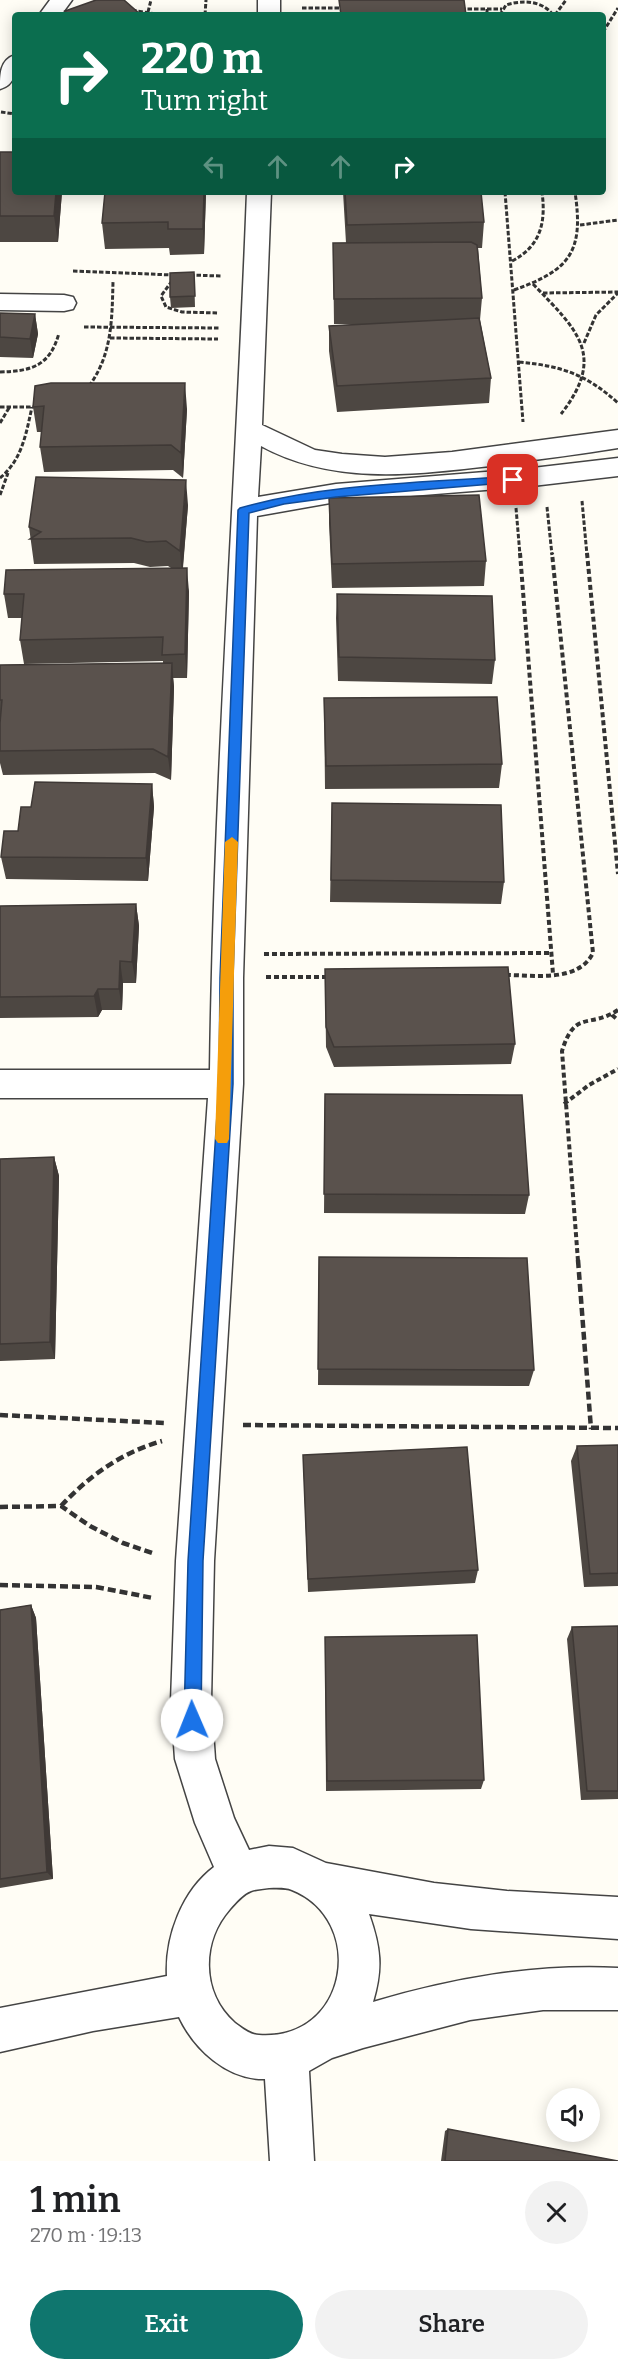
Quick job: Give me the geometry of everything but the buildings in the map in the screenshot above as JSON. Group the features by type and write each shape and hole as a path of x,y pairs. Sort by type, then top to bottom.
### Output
{"street":[{"path":"0,82 12,66"},
{"path":"239,1875 215,1823 195,1759 191,1701 195,1561 226,1084 227,966 244,510 260,195"},
{"path":"0,302 64,303"},
{"path":"249,429 293,452 336,463 425,463 618,439"},
{"path":"336,463 325,473 324,480 336,493"},
{"path":"244,510 284,500 336,493 513,480 618,467"},
{"path":"0,1084 226,1084"},
{"path":"618,1918 487,1911 376,1896 326,1884 298,1870 268,1867 239,1875 212,1895 195,1925 187,1961 191,1993 205,2021 226,2043 253,2056 286,2056 306,2051 328,2038 404,2013 456,2000 525,1990 618,1989"},
{"path":"326,1884 347,1910 359,1942 360,1977 349,2011 328,2038"},
{"path":"0,2030 103,2008 191,1993"},
{"path":"286,2056 292,2161"}],"path":[{"path":"131,10 148,12 151,0"},
{"path":"556,12 566,0"},
{"path":"459,9 502,9 516,1 536,1 552,12"},
{"path":"269,8 346,8"},
{"path":"606,27 618,8"},
{"path":"505,195 512,261 524,449"},
{"path":"512,261 530,252 540,233 543,213 542,195"},
{"path":"514,290 533,284 567,262 576,245 580,225 575,195"},
{"path":"580,225 618,220"},
{"path":"70,271 174,275"},
{"path":"186,275 255,277"},
{"path":"180,277 163,290 161,296 166,307 255,326"},
{"path":"84,391 98,376 107,360 113,282"},
{"path":"533,284 560,310 583,345"},
{"path":"543,293 618,292"},
{"path":"524,449 563,412 574,396 584,375 583,345 593,318 618,292"},
{"path":"0,372 28,370 44,363 54,352 64,303"},
{"path":"105,328 255,326"},
{"path":"110,339 255,326"},
{"path":"519,362 542,364 584,375 618,403"},
{"path":"0,407 39,407"},
{"path":"0,423 10,407"},
{"path":"0,495 8,472 23,446 32,407"},
{"path":"0,477 8,472"},
{"path":"579,473 618,874"},
{"path":"495,975 553,974 582,969 591,960 593,953 544,476"},
{"path":"513,480 553,974"},
{"path":"227,966 552,954"},
{"path":"227,966 332,977"},
{"path":"591,1429 561,1066 565,1036 575,1024 612,1015 618,1010"},
{"path":"612,1015 618,1020"},
{"path":"564,1104 589,1084 618,1069"},
{"path":"0,1414 204,1430 618,1428"},
{"path":"61,1506 84,1481 120,1456 140,1446 204,1430"},
{"path":"0,1508 61,1506 90,1526 123,1543 158,1555 195,1561"},
{"path":"0,1585 106,1587 194,1609"}],"slow traffic":[{"path":"222,1139 226,1084 232,842"}],"route":[{"path":"192,1720 195,1561 226,1084 227,978 244,510 284,500 336,493 513,480"}]}
